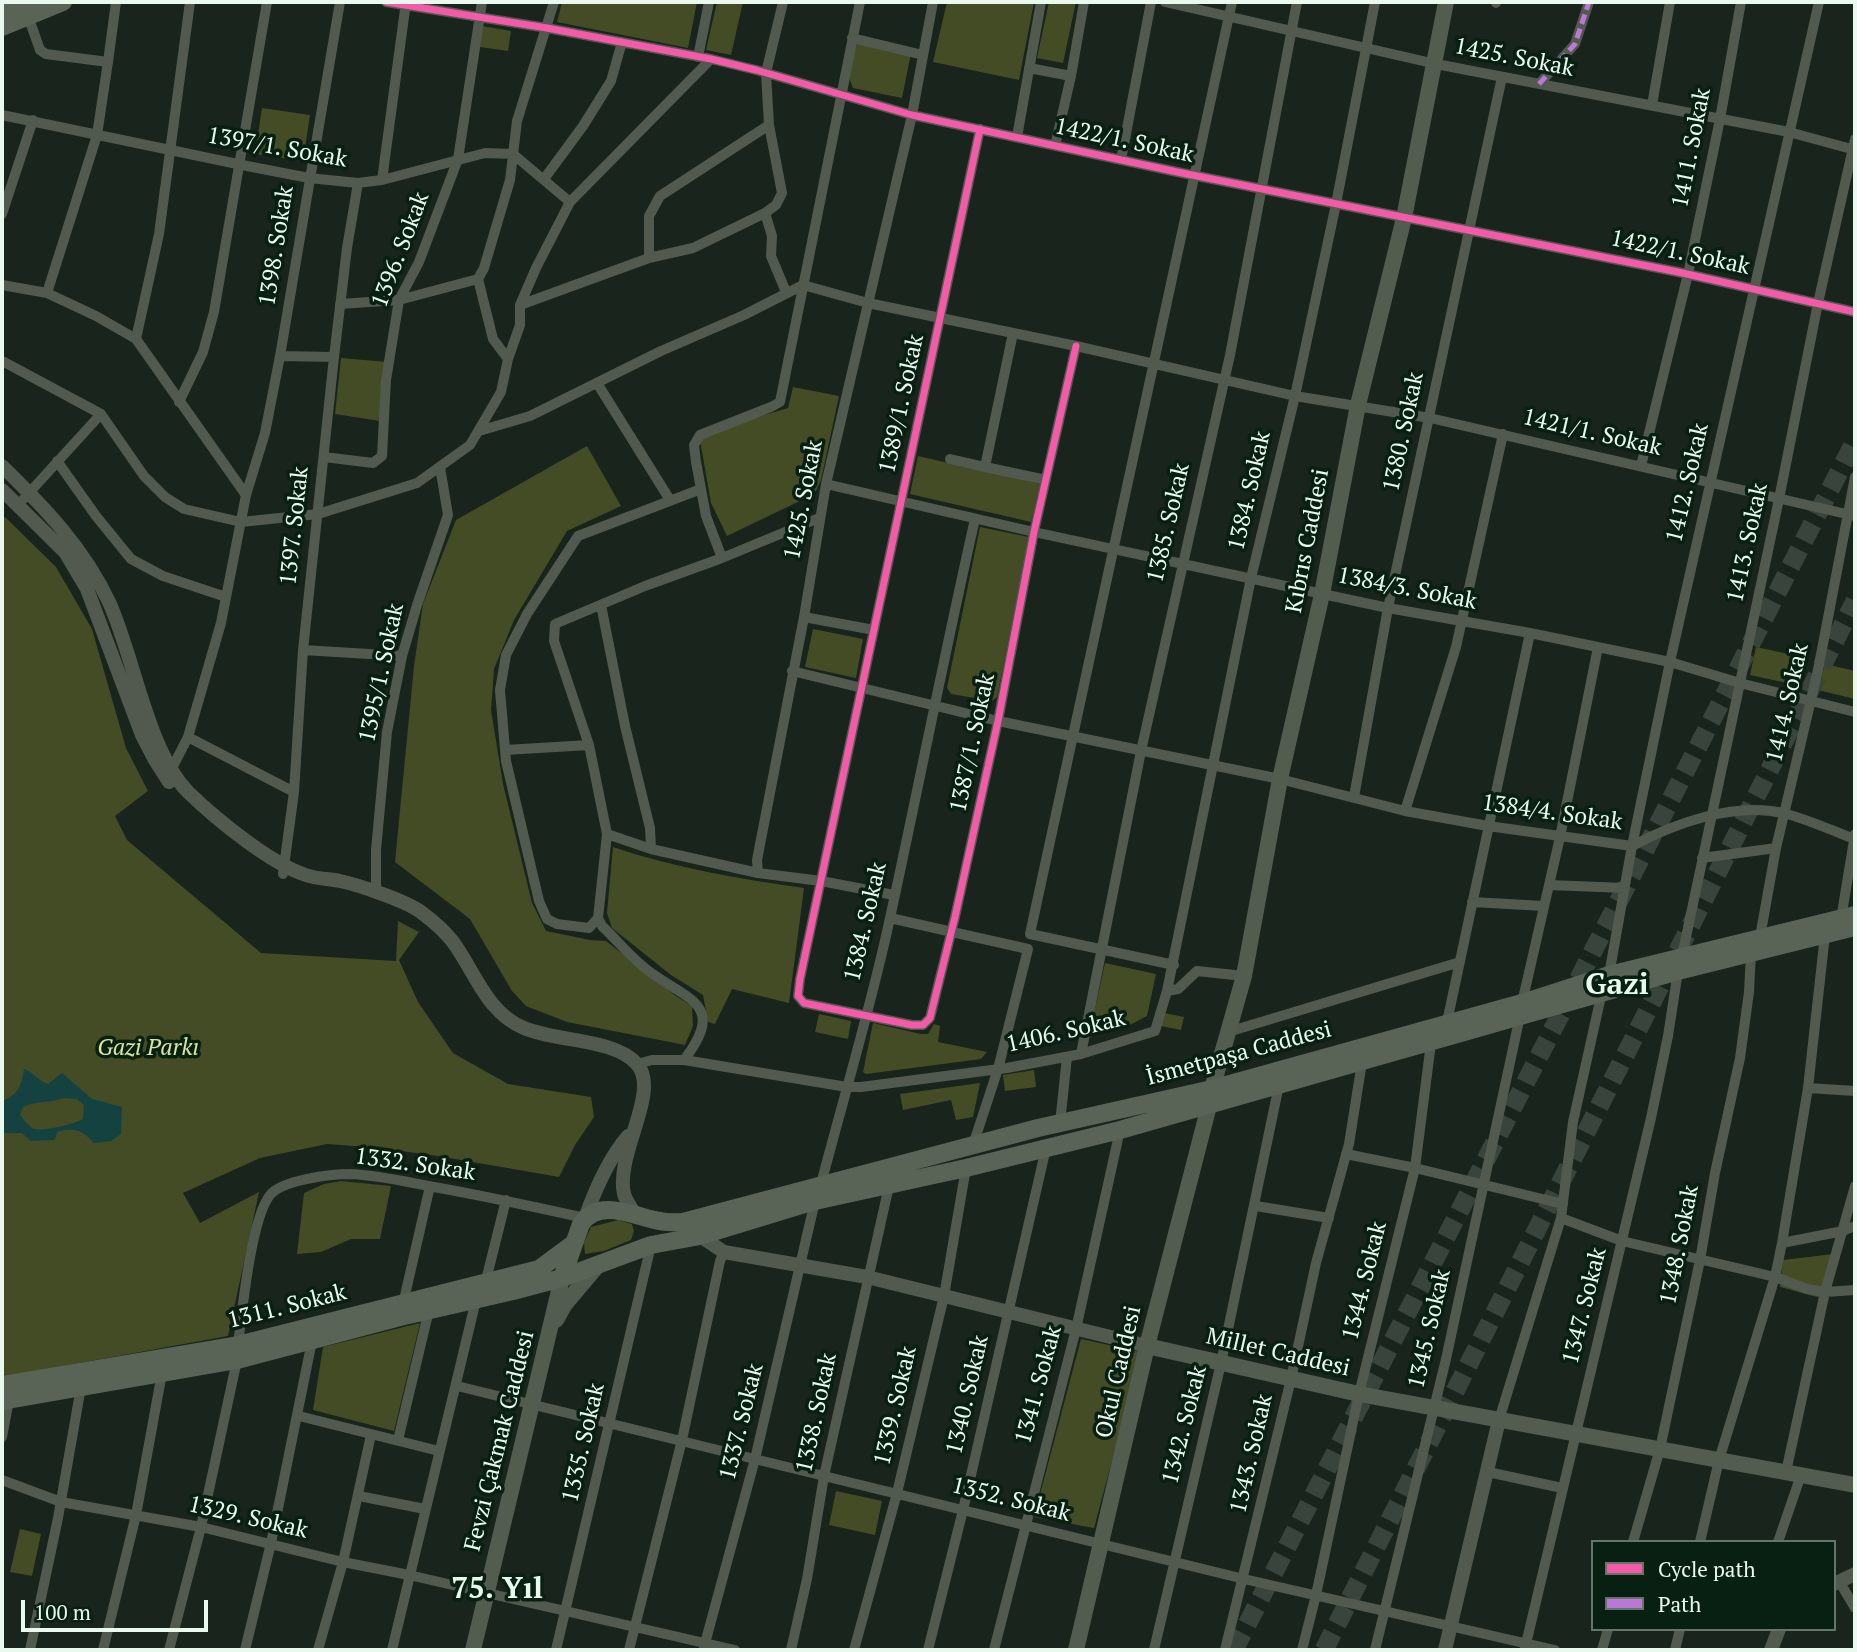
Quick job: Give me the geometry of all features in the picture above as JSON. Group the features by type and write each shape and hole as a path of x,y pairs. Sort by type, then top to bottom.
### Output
{"main road":[{"path":"2,12 63,2"},
{"name":"Kıbrıs Caddesi","path":"1211,1097 1244,976 1280,779 1322,594 1358,405 1404,218 1446,2"},
{"path":"2,27 28,9"},
{"name":"İsmetpaşa Caddesi","path":"598,1265 645,1247 700,1236 818,1193 973,1145 1060,1124 1279,1085 1431,1043 1609,975 1751,953 1825,935 1851,920"},
{"name":"İsmetpaşa Caddesi","path":"585,1218 600,1211 618,1210 657,1221 683,1222 818,1193 889,1186 1120,1130 1211,1097 1447,1022 1602,992 1760,937 1851,920"},
{"name":"Okul Caddesi","path":"1076,1650 1147,1346 1211,1097"},
{"path":"634,1213 643,1227 645,1247"},
{"path":"562,1278 585,1218"},
{"name":"1311. Sokak","path":"4,1395 81,1387 162,1373 402,1304 539,1269 573,1244"},
{"name":"1311. Sokak","path":"4,1395 312,1341 562,1278 598,1265"},
{"name":"Fevzi Çakmak Caddesi","path":"553,1325 565,1304 598,1265"},
{"name":"Fevzi Çakmak Caddesi","path":"473,1650 553,1325 562,1278"},
{"name":"Millet Caddesi","path":"1147,1346 1359,1394 1855,1485"}],"street":[{"path":"47,293 97,135 116,2"},
{"path":"136,339 159,234 190,2"},
{"path":"179,402 203,352 214,313 267,2"},
{"name":"1398. Sokak","path":"169,775 188,737 226,597 246,495 265,433 340,2"},
{"name":"1422/1. Sokak","path":"386,2 547,28 710,59 912,115 1193,176 1688,274 1855,312"},
{"name":"1396. Sokak","path":"324,457 373,463 382,456 386,380 399,300 419,262 458,159 482,2"},
{"path":"508,359 493,339 478,279 484,268 510,180 517,121 554,2"},
{"path":"698,57 709,2"},
{"path":"520,305 649,258 693,248 776,205 782,193 769,125 766,73 783,2"},
{"path":"722,558 706,516 695,445 700,435 780,402 860,2"},
{"name":"1425. Sokak","path":"758,873 757,860 804,617 819,518 912,115 933,2"},
{"path":"1017,137 1041,2"},
{"path":"1055,146 1072,76 1084,2"},
{"path":"1121,160 1152,2"},
{"name":"1425. Sokak","path":"1165,2 1436,64 1854,146"},
{"path":"973,1145 998,1069 1028,949 1232,2"},
{"name":"1385. Sokak","path":"1081,1054 1181,563 1230,355 1297,2"},
{"name":"1384. Sokak","path":"1167,991 1251,578 1295,396 1336,204 1375,2"},
{"path":"1538,84 1575,44 1589,2"},
{"path":"1652,105 1670,2"},
{"name":"1411. Sokak","path":"1641,466 1688,274 1741,2"},
{"name":"1412. Sokak","path":"1609,975 1632,846 1670,662 1819,2"},
{"path":"382,180 406,4"},
{"path":"28,9 40,50 46,54 108,62"},
{"path":"852,38 923,55"},
{"path":"544,179 583,126 611,81 622,42"},
{"path":"2,361 101,414 144,476 165,498 184,509 241,522 318,514 417,483 470,445 501,392 508,359 520,325 520,305 570,202 710,59"},
{"path":"1029,68 1072,76"},
{"name":"1380. Sokak","path":"1354,797 1388,608 1502,77"},
{"name":"1397/1. Sokak","path":"2,115 309,178 358,183 382,180 485,153 513,154"},
{"path":"2,214 33,120"},
{"path":"649,258 649,216 660,196 769,125"},
{"name":"1389/1. Sokak","path":"804,1003 798,992 980,129"},
{"name":"1413. Sokak","path":"1680,964 1818,303 1854,146"},
{"path":"513,154 570,202"},
{"name":"1397. Sokak","path":"283,870 294,792 303,650 334,357 346,248 358,183"},
{"path":"765,213 772,236 771,256 786,292"},
{"path":"340,304 399,300 478,279"},
{"path":"2,285 47,293 136,339 246,495"},
{"path":"479,431 530,416 661,351 744,316 803,285"},
{"name":"1421/1. Sokak","path":"803,285 868,303 1076,346 1295,396 1430,418 1503,434 1851,516"},
{"path":"985,467 1013,333"},
{"name":"1387/1. Sokak","path":"804,1003 912,1025 925,1024 935,1003 998,721 1034,532 1076,346"},
{"path":"280,356 334,357"},
{"path":"597,383 670,500"},
{"path":"18,505 101,414"},
{"path":"1405,811 1456,647 1503,434"},
{"path":"950,459 1046,480"},
{"path":"58,461 96,516 131,559 163,576 226,597"},
{"path":"2,466 74,542 110,604 169,775"},
{"name":"1395/1. Sokak","path":"376,894 376,850 387,732 402,656 448,515 440,467"},
{"name":"1414. Sokak","path":"1760,937 1776,848 1812,701 1851,516 1855,477"},
{"name":"1384/3. Sokak","path":"826,484 1388,608 1530,633 1670,662 1855,712"},
{"path":"598,918 589,928 558,924 547,919 533,882 505,750 500,690 506,655 527,614 578,536 701,489"},
{"path":"2,490 65,552 87,589 142,735 196,809 241,847 316,885 376,894 418,909 436,923 453,942 479,986 503,1016 525,1029 611,1048 637,1063 646,1082 645,1096 623,1165 622,1182 625,1198 634,1213"},
{"path":"684,1060 699,1041 704,1026 701,1011 692,998 646,969 602,926 598,918 607,834 589,745 553,632 555,624 819,518"},
{"name":"1384. Sokak","path":"818,1193 890,918 975,519"},
{"path":"601,605 625,726 650,828 651,849"},
{"path":"804,617 874,630"},
{"path":"1447,1022 1530,633"},
{"path":"1521,1009 1598,647"},
{"path":"303,650 402,656"},
{"name":"1384/4. Sokak","path":"792,671 998,721 1280,779 1405,811 1488,826 1632,846 1650,836 1711,816 1740,811 1765,811 1784,813 1855,836"},
{"path":"188,737 294,792"},
{"path":"505,750 589,745"},
{"path":"607,834 651,849 758,873 821,881 894,895"},
{"path":"1851,920 1855,836"},
{"path":"1702,858 1776,848"},
{"path":"1549,885 1625,888"},
{"path":"1472,902 1545,906"},
{"path":"890,918 1028,949"},
{"path":"1030,934 1174,965"},
{"path":"1700,1540 1719,1460 1775,1277 1782,1243 1808,1088 1825,935"},
{"name":"1348. Sokak","path":"1634,1540 1660,1449 1700,1260 1715,1173 1740,1058 1751,953"},
{"path":"1228,1032 1460,962"},
{"name":"1347. Sokak","path":"1525,1647 1622,1241 1668,1036 1680,964"},
{"path":"1167,991 1178,989 1197,971 1244,976"},
{"name":"1406. Sokak","path":"847,1087 998,1069 1081,1054 1155,1031 1167,991"},
{"path":"1445,1650 1499,1420 1561,1218 1573,1122 1602,992"},
{"name":"1345. Sokak","path":"1375,1650 1446,1359 1521,1009"},
{"name":"1344. Sokak","path":"1302,1650 1359,1394 1415,1168 1431,1043"},
{"path":"1060,1124 1067,1057"},
{"path":"637,1063 684,1060 847,1087"},
{"name":"1343. Sokak","path":"1225,1650 1244,1579 1316,1263 1346,1154 1362,1062"},
{"name":"1342. Sokak","path":"1154,1650 1256,1206 1279,1085"},
{"path":"1808,1088 1855,1091"},
{"path":"585,1218 597,1188 620,1146 633,1130"},
{"name":"1341. Sokak","path":"994,1650 1076,1329 1120,1130"},
{"name":"1340. Sokak","path":"928,1650 1046,1148"},
{"path":"1346,1154 1563,1204"},
{"name":"1339. Sokak","path":"855,1650 897,1493 944,1296 965,1168"},
{"name":"1332. Sokak","path":"169,1650 201,1527 237,1353 245,1287 261,1211 271,1194 284,1186 323,1176 351,1174 506,1200 585,1218"},
{"path":"402,1304 430,1186"},
{"name":"1338. Sokak","path":"791,1650 807,1579 824,1476 889,1186"},
{"path":"1778,1540 1825,1292 1855,1186"},
{"name":"1337. Sokak","path":"704,1647 755,1459 818,1193"},
{"path":"485,1284 506,1200"},
{"path":"1256,1206 1329,1218"},
{"path":"1561,1218 1622,1241 1775,1277 1807,1289 1825,1292 1855,1290"},
{"path":"1782,1243 1843,1231 1855,1226"},
{"name":"Millet Caddesi","path":"700,1236 724,1252 867,1277 1147,1346"},
{"name":"1335. Sokak","path":"556,1650 610,1424 645,1247"},
{"path":"629,1650 682,1440 724,1252"},
{"path":"392,1650 476,1300"},
{"path":"398,1440 429,1310"},
{"path":"245,1650 299,1416 312,1341"},
{"path":"103,1650 136,1516 162,1373"},
{"name":"1352. Sokak","path":"457,1386 1525,1647 1555,1650"},
{"path":"30,1650 61,1502 81,1387"},
{"path":"2,1437 4,1395"},
{"path":"299,1416 439,1451"},
{"path":"318,1650 343,1562 371,1435"},
{"path":"1488,1472 1562,1488"},
{"name":"1329. Sokak","path":"2,1480 61,1502 201,1527 343,1562 635,1627 704,1647 735,1650"},
{"path":"359,1496 425,1509"},
{"path":"1855,1574 1836,1583 1855,1608"},
{"path":"1602,1650 1607,1631"},
{"path":"1675,1650 1679,1631"},
{"path":"1771,1650 1778,1631"}],"green space":[{"path":"562,2 697,2 688,48 557,22"},
{"path":"717,2 743,2 731,55 706,50"},
{"path":"947,2 1034,2 1019,80 933,62"},
{"path":"1049,2 1076,2 1063,63 1037,58"},
{"path":"482,26 511,31 508,51 480,47"},
{"path":"857,42 911,53 902,98 853,88 849,78"},
{"path":"262,108 310,115 303,161 255,154"},
{"path":"341,358 387,362 380,421 335,414"},
{"path":"793,387 839,396 821,480 816,491 806,498 727,536 711,503 700,440 735,424 788,408"},
{"path":"587,446 621,506 567,531 514,620 494,669 491,710 503,784 532,903 546,931 606,941 692,1006 693,1026 685,1045 567,1022 526,1006 512,991 470,919 395,862 414,666 423,604 456,520"},
{"path":"918,456 1040,484 1031,522 910,494"},
{"name":"Gazi Parkı","path":"5,517 56,567 92,629 126,748 148,791 115,816 127,840 261,953 396,961 398,921 419,932 399,960 418,1002 453,1053 508,1084 591,1097 594,1117 575,1145 559,1177 438,1156 327,1144 260,1158 183,1193 200,1223 259,1192 228,1336 2,1377 2,519"},
{"path":"980,527 1029,537 997,697 992,701 951,694 947,688"},
{"path":"813,629 863,639 856,678 805,667"},
{"path":"1756,647 1807,658 1801,686 1750,675"},
{"path":"1825,664 1855,671 1855,699 1818,690"},
{"path":"613,847 707,872 804,888 789,1003 732,989 715,1024 708,1022 703,995 671,975 612,928 607,913"},
{"path":"1105,963 1156,974 1147,1016 1124,1028 1089,1037"},
{"path":"1164,1013 1184,1017 1181,1030 1161,1026"},
{"path":"819,1014 851,1021 848,1039 815,1032"},
{"path":"873,1023 921,1034 928,1034 934,1024 940,1026 938,1042 987,1052 981,1059 866,1074 863,1072"},
{"path":"1034,1070 1036,1087 1005,1091 1003,1075"},
{"path":"980,1083 973,1117 956,1120 951,1100 903,1110 900,1094"},
{"path":"341,1181 391,1186 380,1239 351,1239 321,1252 297,1254 304,1193 324,1184"},
{"path":"618,1220 632,1224 634,1231 631,1240 604,1251 585,1254 584,1243 591,1227"},
{"path":"1833,1254 1821,1298 1780,1287 1783,1260"},
{"path":"420,1323 394,1431 313,1410 323,1347"},
{"path":"1081,1339 1141,1352 1094,1528 1034,1517"},
{"path":"836,1491 882,1501 875,1535 829,1525"},
{"path":"20,1529 41,1534 32,1576 10,1572"}],"water":[{"path":"24,1069 48,1084 62,1073 92,1099 122,1107 121,1134 111,1141 94,1143 82,1132 73,1130 57,1132 55,1140 31,1141 22,1133 2,1133 2,1101 15,1093","holes":["64,1098 77,1099 84,1105 83,1119 65,1125 36,1129 30,1127 20,1115 23,1107 28,1105"]}],"tunnel":[{"path":"1234,1650 1855,441"},
{"path":"1324,1650 1855,601"}],"marked path":[{"path":"1539,84 1575,44 1589,2"}],"cycle path":[{"path":"386,2 547,28 711,59 912,115 1182,173 1678,272 1855,312"},
{"path":"980,129 800,979 798,996 804,1003 912,1025 923,1025 930,1018 998,721 1034,532 1076,346"}],"district":[{"name":"Gazi","path":"1617,985"},
{"name":"75. Yıl","path":"497,1589"}]}
